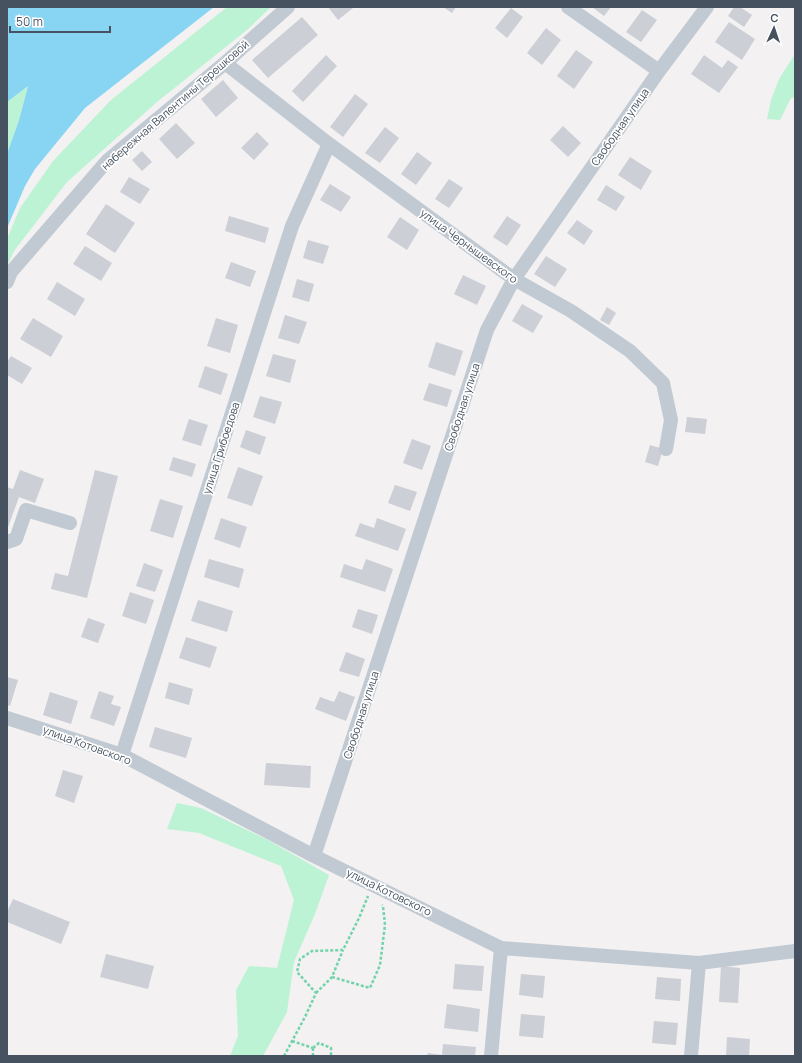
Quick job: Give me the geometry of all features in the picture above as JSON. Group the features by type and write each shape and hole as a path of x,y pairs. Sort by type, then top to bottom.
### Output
{"street":[{"name":"набережная Валентины Терешковой","path":"7,282 11,272 107,161 225,63 288,7"},
{"path":"568,7 659,71"},
{"name":"Свободная улица","path":"314,856 487,330 514,279 659,71 707,7"},
{"name":"улица Чернышевского","path":"225,63 329,144 514,279 571,311 630,351 663,384 671,420 666,449"},
{"name":"улица Грибоедова","path":"122,755 292,226 329,144"},
{"path":"7,542 16,539 26,510 70,523"},
{"name":"улица Котовского","path":"7,718 122,755 314,856 370,890 501,948 699,963 795,952"},
{"path":"491,1056 501,948"},
{"path":"691,1056 699,963"}],"path":[{"path":"370,890 373,900"},
{"path":"284,1056 316,993 332,978 370,890"},
{"path":"332,978 370,988 380,965 385,924 383,906 378,903"},
{"path":"316,993 297,972 300,960 312,951 343,950"},
{"path":"292,1041 313,1048"},
{"path":"313,1048 319,1043 331,1048 331,1056"},
{"path":"313,1048 313,1056"}],"green space":[{"path":"227,7 271,7 247,30 157,102 67,182 14,251 7,266 7,239 20,208 53,161 111,100"},
{"path":"795,54 795,97 791,98 780,120 767,119 771,100 779,79"},
{"path":"28,85 19,120 7,154 7,102"},
{"path":"177,803 201,808 266,839 329,875 315,914 294,962 287,1012 263,1056 230,1056 238,1036 236,990 249,966 277,968 294,900 281,866 199,833 167,829"}],"water":[{"path":"7,7 214,7 85,108 35,169 25,186 7,228 7,154 19,120 28,86 7,102"}],"building":[{"path":"328,7 352,7 353,8 338,20"},
{"path":"443,7 456,7 452,13"},
{"path":"592,7 611,7 604,16"},
{"path":"734,7 740,7 752,15 744,27 728,16"},
{"path":"511,8 523,17 507,38 495,28"},
{"path":"642,10 657,20 641,42 626,32"},
{"path":"302,17 318,35 268,78 252,60"},
{"path":"729,22 755,39 742,60 715,42"},
{"path":"546,28 561,40 542,65 527,53"},
{"path":"576,50 593,62 574,89 557,76"},
{"path":"326,55 337,66 303,102 292,91"},
{"path":"704,55 722,68 728,60 738,67 719,93 691,74"},
{"path":"223,80 238,98 216,117 201,99"},
{"path":"355,94 368,104 343,137 330,127"},
{"path":"176,123 195,143 177,159 159,139"},
{"path":"563,126 581,143 568,157 550,140"},
{"path":"385,127 399,138 380,163 365,153"},
{"path":"257,132 269,144 254,160 241,148"},
{"path":"142,151 152,162 142,171 132,160"},
{"path":"417,152 432,163 416,185 401,174"},
{"path":"630,157 652,171 641,190 618,175"},
{"path":"129,177 150,189 140,204 120,192"},
{"path":"449,179 463,188 449,208 435,199"},
{"path":"330,184 351,197 341,212 320,200"},
{"path":"606,185 625,197 616,211 597,200"},
{"path":"106,204 135,223 115,253 86,234"},
{"path":"229,216 269,228 265,243 225,231"},
{"path":"507,216 521,225 507,246 493,237"},
{"path":"400,217 419,230 407,250 387,237"},
{"path":"577,220 593,231 584,245 567,233"},
{"path":"308,240 329,246 323,264 303,258"},
{"path":"85,246 112,263 101,281 73,264"},
{"path":"546,256 567,269 555,287 534,274"},
{"path":"231,262 256,271 250,287 225,278"},
{"path":"463,275 486,286 477,305 454,294"},
{"path":"297,279 314,284 309,302 292,297"},
{"path":"57,282 85,299 75,316 47,299"},
{"path":"522,304 543,316 533,333 512,321"},
{"path":"607,307 616,313 609,325 600,320"},
{"path":"285,315 307,322 299,344 278,338"},
{"path":"33,318 63,336 51,357 20,339"},
{"path":"216,318 238,325 230,353 207,346"},
{"path":"436,342 463,351 455,376 428,367"},
{"path":"273,354 296,360 290,383 266,376"},
{"path":"11,356 32,368 22,384 7,375 7,362"},
{"path":"205,366 228,374 221,395 198,387"},
{"path":"429,383 452,390 447,407 423,400"},
{"path":"260,396 282,402 275,424 253,417"},
{"path":"687,417 707,419 705,434 685,432"},
{"path":"189,419 208,425 201,446 182,440"},
{"path":"246,430 266,437 260,455 240,447"},
{"path":"412,439 431,446 422,470 403,463"},
{"path":"650,445 663,449 658,466 645,462"},
{"path":"173,457 196,464 192,477 169,470"},
{"path":"238,467 263,476 252,506 227,498"},
{"path":"20,470 44,479 35,503 19,497 7,530 7,487 13,489"},
{"path":"95,470 118,476 87,598 51,589 55,573 68,576"},
{"path":"395,485 417,492 410,511 388,503"},
{"path":"160,499 183,506 173,538 150,531"},
{"path":"221,518 247,527 240,548 214,539"},
{"path":"377,518 406,529 398,551 355,536 360,523 374,528"},
{"path":"209,559 244,569 239,588 204,577"},
{"path":"366,559 393,569 385,592 340,577 344,564 362,570"},
{"path":"144,563 163,570 155,592 136,586"},
{"path":"130,592 154,600 146,624 122,616"},
{"path":"198,600 233,611 227,632 191,621"},
{"path":"358,609 378,615 372,634 352,627"},
{"path":"88,618 105,624 98,643 81,637"},
{"path":"186,637 217,647 210,668 179,658"},
{"path":"346,652 365,659 359,677 339,671"},
{"path":"7,677 18,680 10,706 7,705"},
{"path":"169,682 193,689 189,705 165,698"},
{"path":"99,691 114,696 111,704 121,707 114,726 90,718"},
{"path":"339,691 355,697 346,721 315,709 320,697 334,702"},
{"path":"50,692 78,701 71,724 43,715"},
{"path":"155,727 192,738 186,758 149,747"},
{"path":"266,763 311,766 310,788 264,785"},
{"path":"63,770 83,776 74,803 55,796"},
{"path":"13,899 70,922 61,944 7,922 7,912"},
{"path":"106,954 154,966 148,989 100,977"},
{"path":"455,964 484,966 482,991 453,989"},
{"path":"721,966 740,968 738,1003 719,1002"},
{"path":"521,974 545,976 543,998 519,995"},
{"path":"657,977 681,979 680,1001 655,999"},
{"path":"447,1004 480,1009 478,1032 444,1028"},
{"path":"521,1014 545,1016 543,1038 519,1036"},
{"path":"654,1021 678,1023 676,1045 652,1043"},
{"path":"727,1037 750,1039 749,1056 726,1056"},
{"path":"443,1044 476,1047 475,1056 427,1056 428,1053 442,1055"}]}
